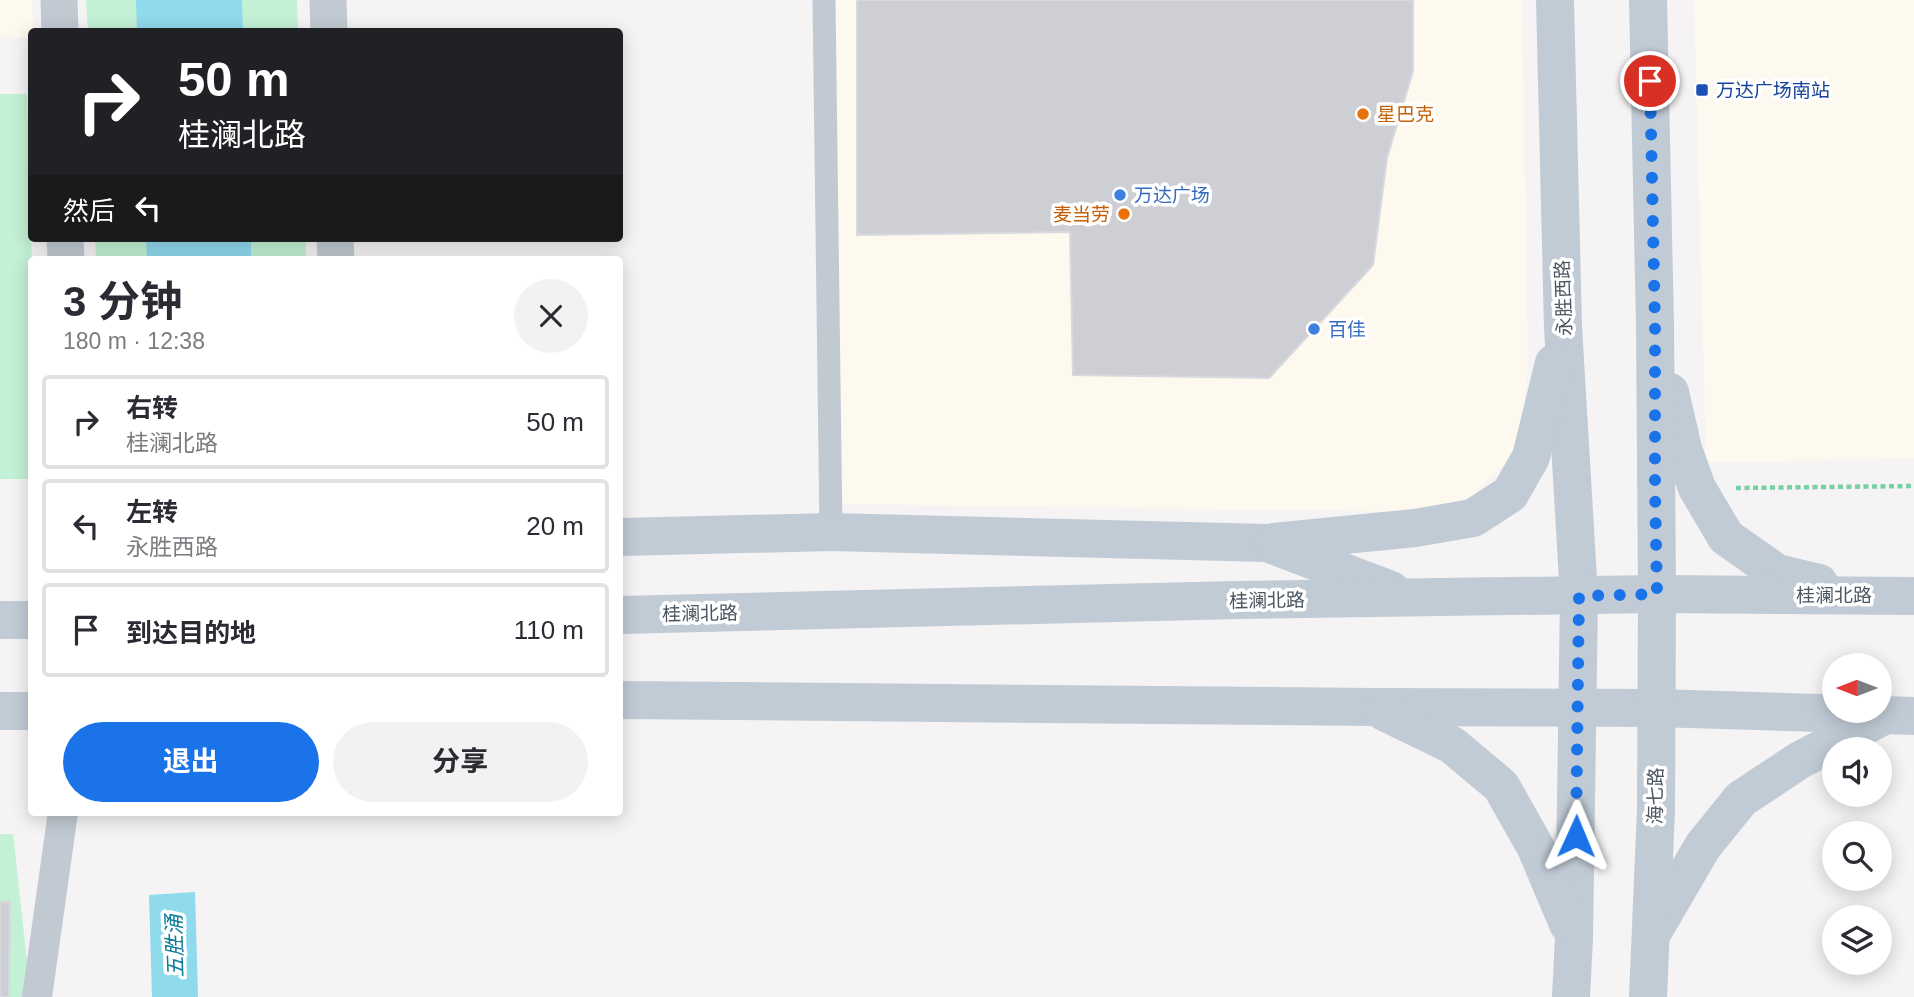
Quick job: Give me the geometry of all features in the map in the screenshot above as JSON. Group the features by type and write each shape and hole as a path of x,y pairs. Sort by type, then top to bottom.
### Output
{"main road":[{"name":"永胜西路","path":"1555,0 1563,327 1579,596 1572,997"},
{"path":"1648,0 1657,594"},
{"path":"1655,326 1683,449 1697,488 1726,537 1777,573 1868,595"},
{"path":"623,537 831,532 1267,543 1415,528 1473,518 1510,494 1531,457 1563,327"},
{"path":"1267,543 1412,598"},
{"name":"桂澜北路","path":"623,615 1237,600 1657,594 1914,596"},
{"name":"海七路","path":"1648,997 1656,809 1657,594"},
{"path":"0,620 28,620"},
{"path":"623,700 1376,708 1656,708 1899,716"},
{"path":"1376,708 1452,746 1502,786 1536,848 1574,938"},
{"path":"0,711 28,711"},
{"path":"1651,934 1703,846 1741,799 1800,760 1899,716"}],"street":[{"path":"60,0 60,28"},
{"path":"328,0 329,28"},
{"path":"824,0 831,532"},
{"path":"37,997 62,816"}],"path":[{"path":"1697,488 1914,486"}],"shaded area":[{"path":"0,0 32,0 34,28 28,28 28,39 0,36"},
{"path":"831,0 1522,0 1528,369 1519,451 1472,496 1427,512 835,504"},
{"path":"1694,0 1914,0 1914,458 1706,463"}],"green space":[{"path":"86,0 297,0 298,28 88,28"},
{"path":"0,94 27,94 28,242 31,242 32,256 28,256 28,479 0,479"},
{"path":"95,242 306,242 306,256 96,256"},
{"path":"0,834 13,834 31,997 0,997"}],"water":[{"path":"136,0 242,0 243,28 137,28"},
{"path":"146,242 251,242 251,256 147,256"},
{"name":"五胜涌","path":"195,892 198,997 152,997 149,895"}],"building":[{"name":"万达广场","path":"857,0 1413,0 1413,71 1387,158 1373,265 1269,378 1073,375 1070,232 857,235"},
{"path":"0,902 10,902 9,997 0,997"}],"place":[{"name":"万达广场南站","path":"1702,90"},
{"name":"星巴克","path":"1363,114"},
{"name":"万达广场","path":"1120,195"},
{"name":"麦当劳","path":"1124,214"},
{"name":"百佳","path":"1314,329"}],"route":[{"path":"1576,836 1579,596 1657,594 1650,81"}]}
